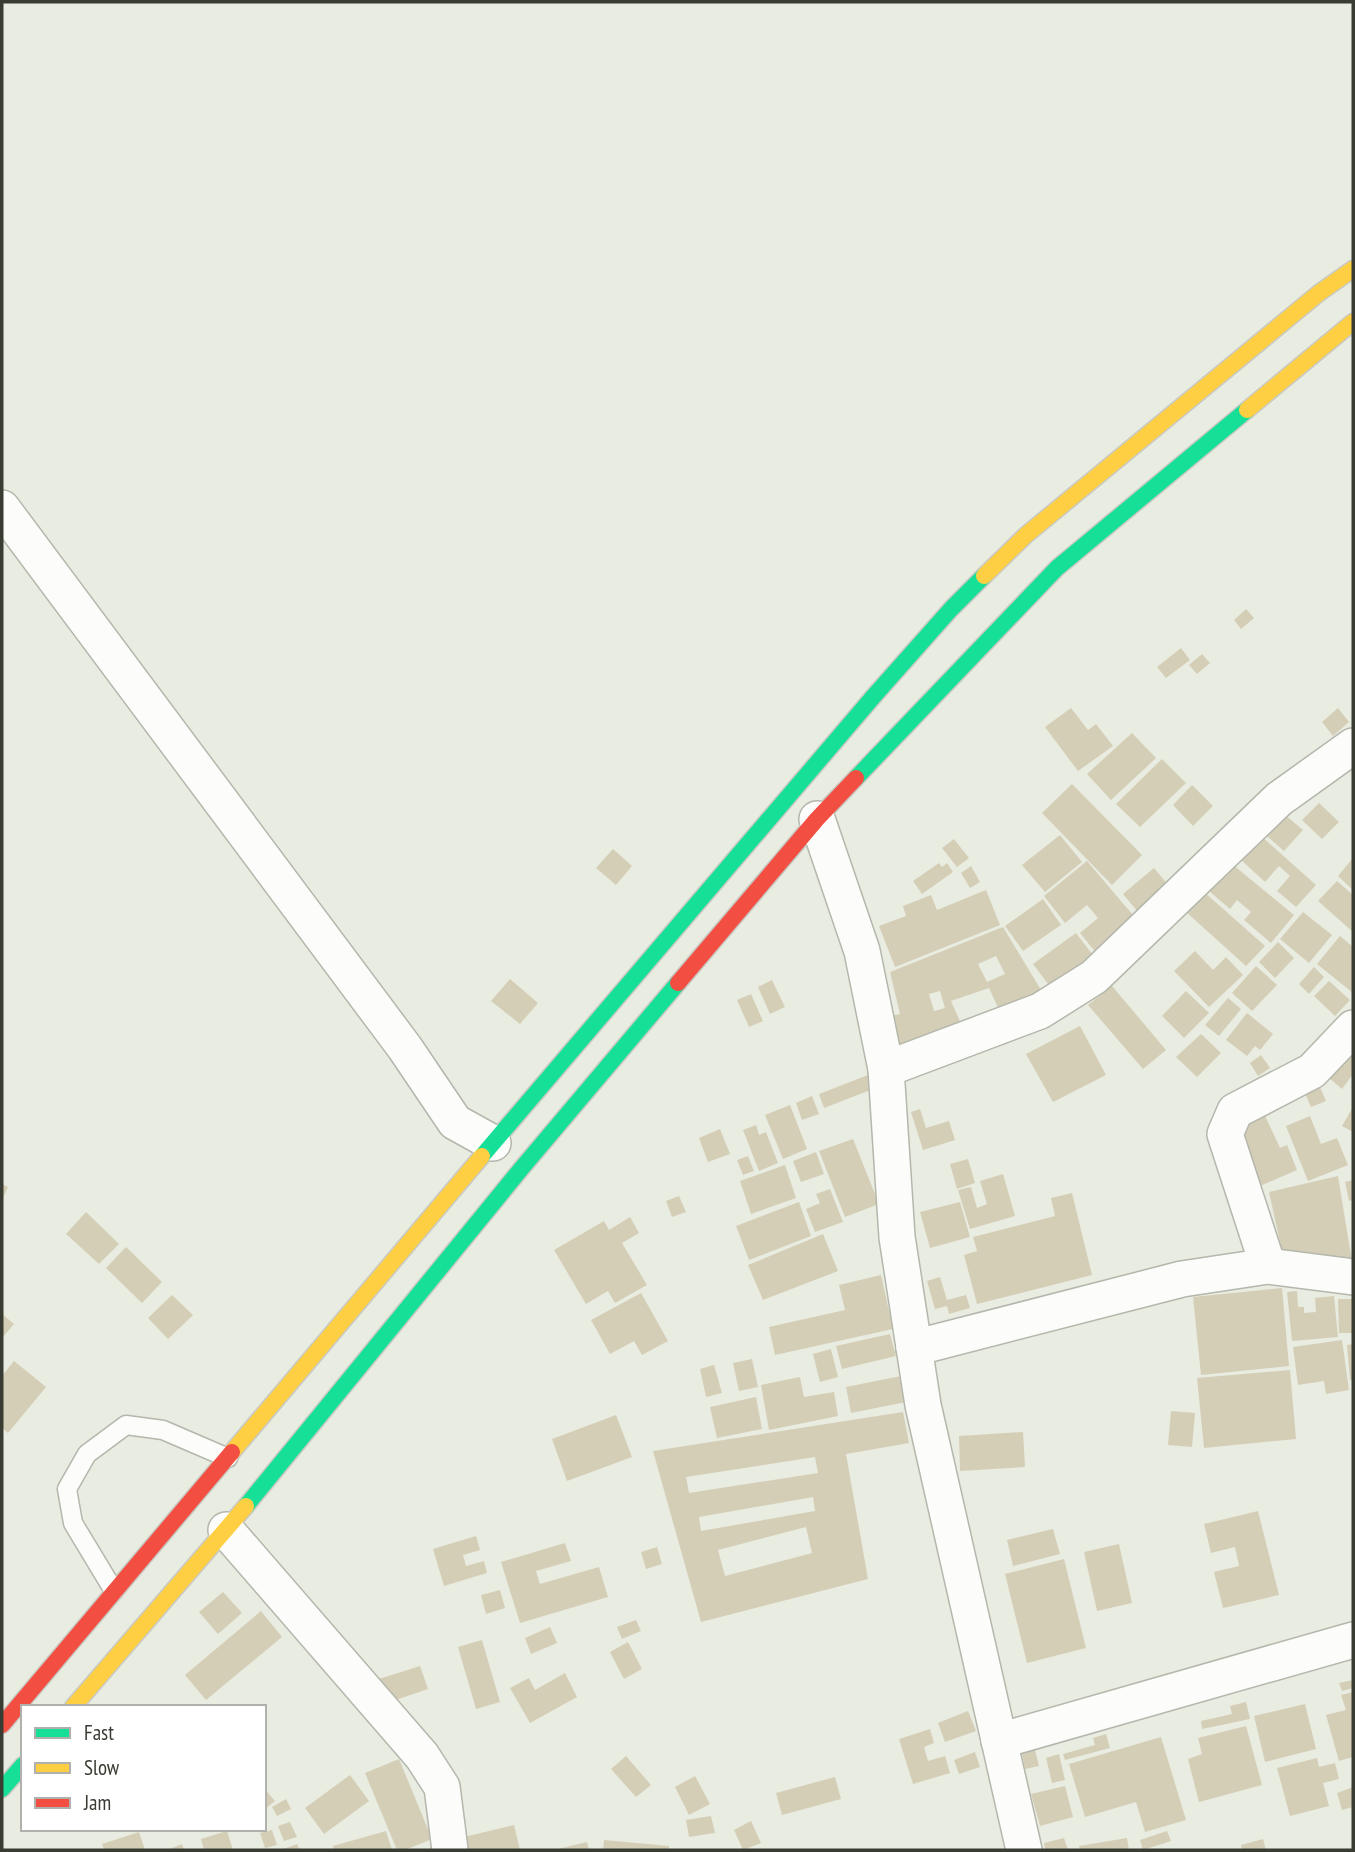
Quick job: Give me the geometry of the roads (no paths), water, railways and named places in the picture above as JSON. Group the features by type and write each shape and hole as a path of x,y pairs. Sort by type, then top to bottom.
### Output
{"main road":[{"path":"2,1726 493,1143 951,609 1036,527 1319,293 1353,269"},
{"path":"75,1705 226,1530 520,1169 817,819 1057,568 1353,322"},
{"path":"2,1789 21,1767"}],"street":[{"path":"2,508 405,1048 455,1122 493,1143"},
{"path":"886,1069 1040,1011 1094,977 1279,799 1353,746"},
{"path":"817,819 862,951 886,1069 897,1237 923,1405 1024,1850"},
{"path":"1268,1266 1225,1135 1234,1111 1312,1070 1353,1028"},
{"path":"914,1348 1182,1279 1268,1266 1353,1277"},
{"path":"226,1530 422,1756 442,1787 450,1850"},
{"path":"999,1741 1353,1640"}],"lane":[{"path":"114,1591 73,1523 67,1489 87,1454 126,1424 163,1430 228,1458"}]}
